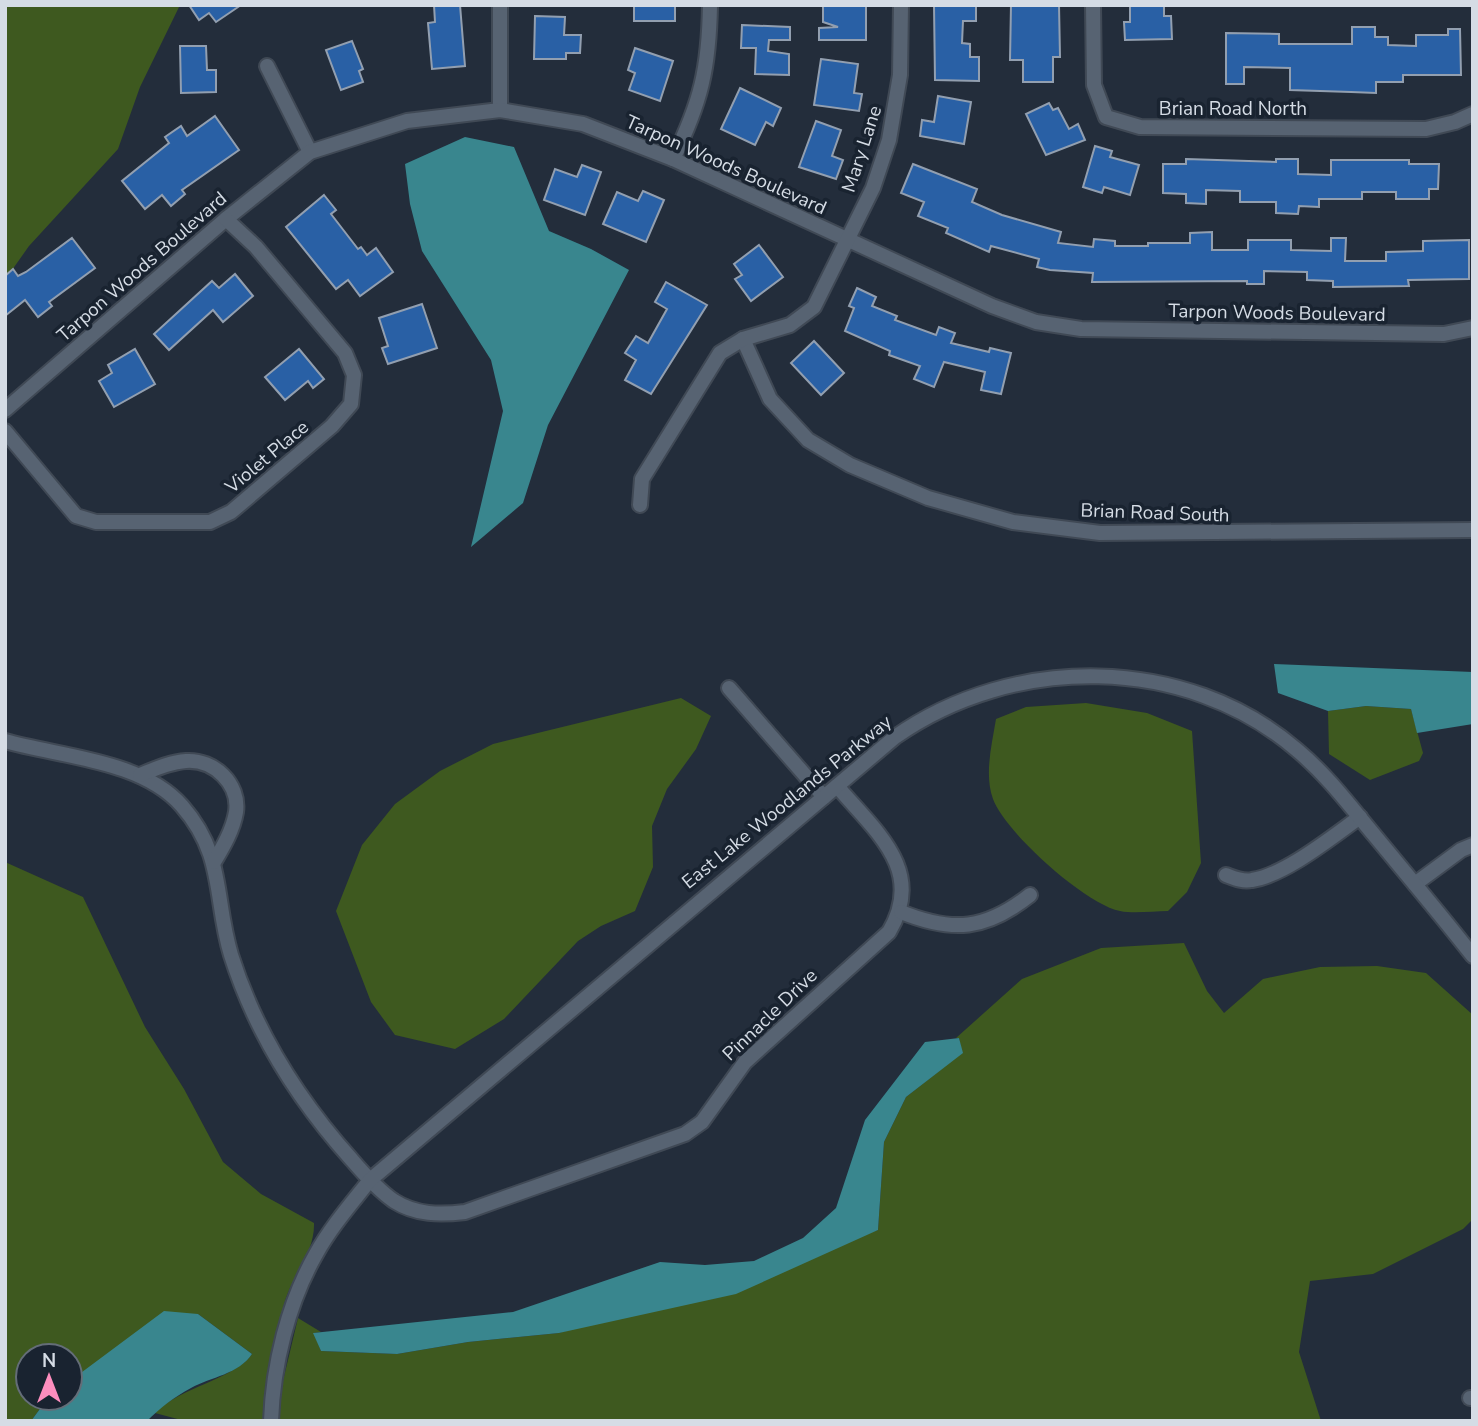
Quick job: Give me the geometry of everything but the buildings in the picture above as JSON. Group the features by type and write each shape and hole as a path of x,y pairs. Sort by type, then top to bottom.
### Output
{"street":[{"path":"500,5 500,110"},
{"path":"673,159 693,116 707,69 710,5"},
{"name":"Mary Lane","path":"640,505 642,479 720,353 743,339 790,325 814,307 873,188 893,121 901,75 901,5"},
{"name":"Brian Road North","path":"1093,5 1094,85 1106,117 1140,127 1426,129 1455,122 1473,114"},
{"path":"267,66 310,152"},
{"name":"Tarpon Woods Boulevard","path":"5,410 226,219 310,152 407,121 500,110 583,124 673,159 847,241 1036,323 1081,329 1444,334 1473,328"},
{"name":"Violet Place","path":"5,430 76,516 96,522 210,522 230,512 332,426 351,404 354,375 345,353 256,247 226,219"},
{"name":"Brian Road South","path":"743,339 770,399 808,440 850,465 928,498 1013,522 1100,533 1473,530"},
{"name":"East Lake Woodlands Parkway","path":"271,1421 278,1361 304,1279 330,1231 370,1180 913,724 964,699 1000,686 1034,679 1098,676 1135,679 1229,706 1297,750 1328,778 1473,956"},
{"path":"729,688 824,797"},
{"path":"5,741 140,775 189,760 202,762 221,772 230,785 237,806 233,825 214,862"},
{"name":"Pinnacle Drive","path":"140,775 158,784 181,804 207,844 214,862 230,951 245,993 285,1072 324,1127 370,1180 393,1201 411,1209 441,1214 465,1212 685,1134 702,1122 745,1062 889,932 901,912"},
{"path":"837,786 892,851 902,873 901,912 933,923 968,926 1005,915 1030,895"},
{"path":"1226,875 1239,880 1261,877 1308,852 1360,817"},
{"path":"1415,884 1461,850 1473,845"}],"shaded area":[{"path":"5,5 180,5 140,87 118,149 29,246 5,280"},
{"path":"465,137 514,147 549,231 591,249 629,270 548,425 523,503 471,547 503,411 491,360 422,251 410,204 405,164"},
{"path":"1274,664 1473,672 1473,724 1417,733 1411,709 1366,706 1328,711 1278,693"},
{"path":"681,698 711,716 696,749 667,789 652,826 653,867 635,911 601,926 578,941 504,1019 455,1049 395,1035 371,1002 336,911 362,845 395,804 440,771 493,744"},
{"path":"1086,703 1147,713 1192,731 1201,863 1187,892 1168,911 1120,911 1087,895 1029,847 1000,813 993,799 989,769 996,719 1026,707"},
{"path":"1366,706 1411,709 1423,753 1419,761 1370,780 1329,754 1328,711"},
{"path":"5,862 83,897 145,1027 184,1089 223,1162 261,1194 314,1223 310,1246 283,1309 269,1378 264,1421 185,1421 155,1413 178,1396 233,1370 252,1354 198,1314 84,1372 84,1342 14,1342 14,1412 38,1412 31,1421 5,1421"},
{"path":"1184,943 1207,991 1224,1013 1263,979 1320,967 1377,966 1426,973 1473,1015 1473,1219 1463,1229 1373,1274 1310,1281 1299,1352 1321,1421 279,1421 282,1385 298,1318 321,1332 314,1333 321,1351 397,1354 468,1342 559,1333 878,1230 884,1142 906,1097 962,1053 959,1038 956,1038 1022,979 1101,948"},
{"path":"959,1038 963,1053 906,1097 884,1142 878,1230 736,1294 559,1333 468,1342 397,1354 321,1351 313,1333 513,1312 660,1262 705,1265 754,1261 803,1238 836,1208 865,1120 925,1042"},
{"path":"164,1311 198,1314 252,1354 232,1371 179,1395 147,1421 31,1421 38,1412 84,1412 84,1371"}]}
